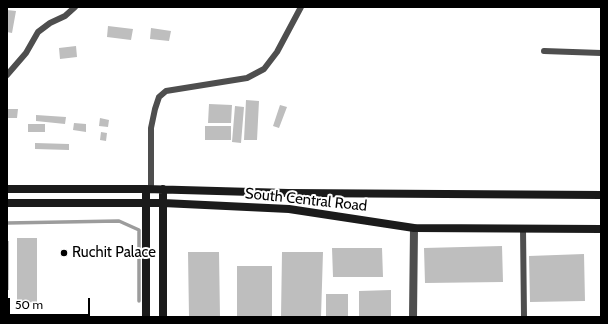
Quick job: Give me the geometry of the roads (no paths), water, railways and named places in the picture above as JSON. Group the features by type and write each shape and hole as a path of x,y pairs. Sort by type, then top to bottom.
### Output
{"main road":[{"name":"South Central Road","path":"7,189 163,189 288,193 601,195"},
{"path":"146,317 146,203 148,189"},
{"path":"163,189 163,317"},
{"name":"South Central Road","path":"7,203 163,203 289,209 414,228 601,229"}],"street":[{"path":"413,317 414,228"}],"lane":[{"path":"7,75 26,53 38,32 50,23 65,16 75,7"},
{"path":"148,189 151,128 159,97 166,91 247,78 264,69 277,52 301,7"},
{"path":"544,51 601,53"},
{"path":"523,229 524,317"}],"waterway":[{"path":"7,223 119,221 139,230 139,301"}],"place":[{"name":"Ruchit Palace","path":"64,253"}]}
